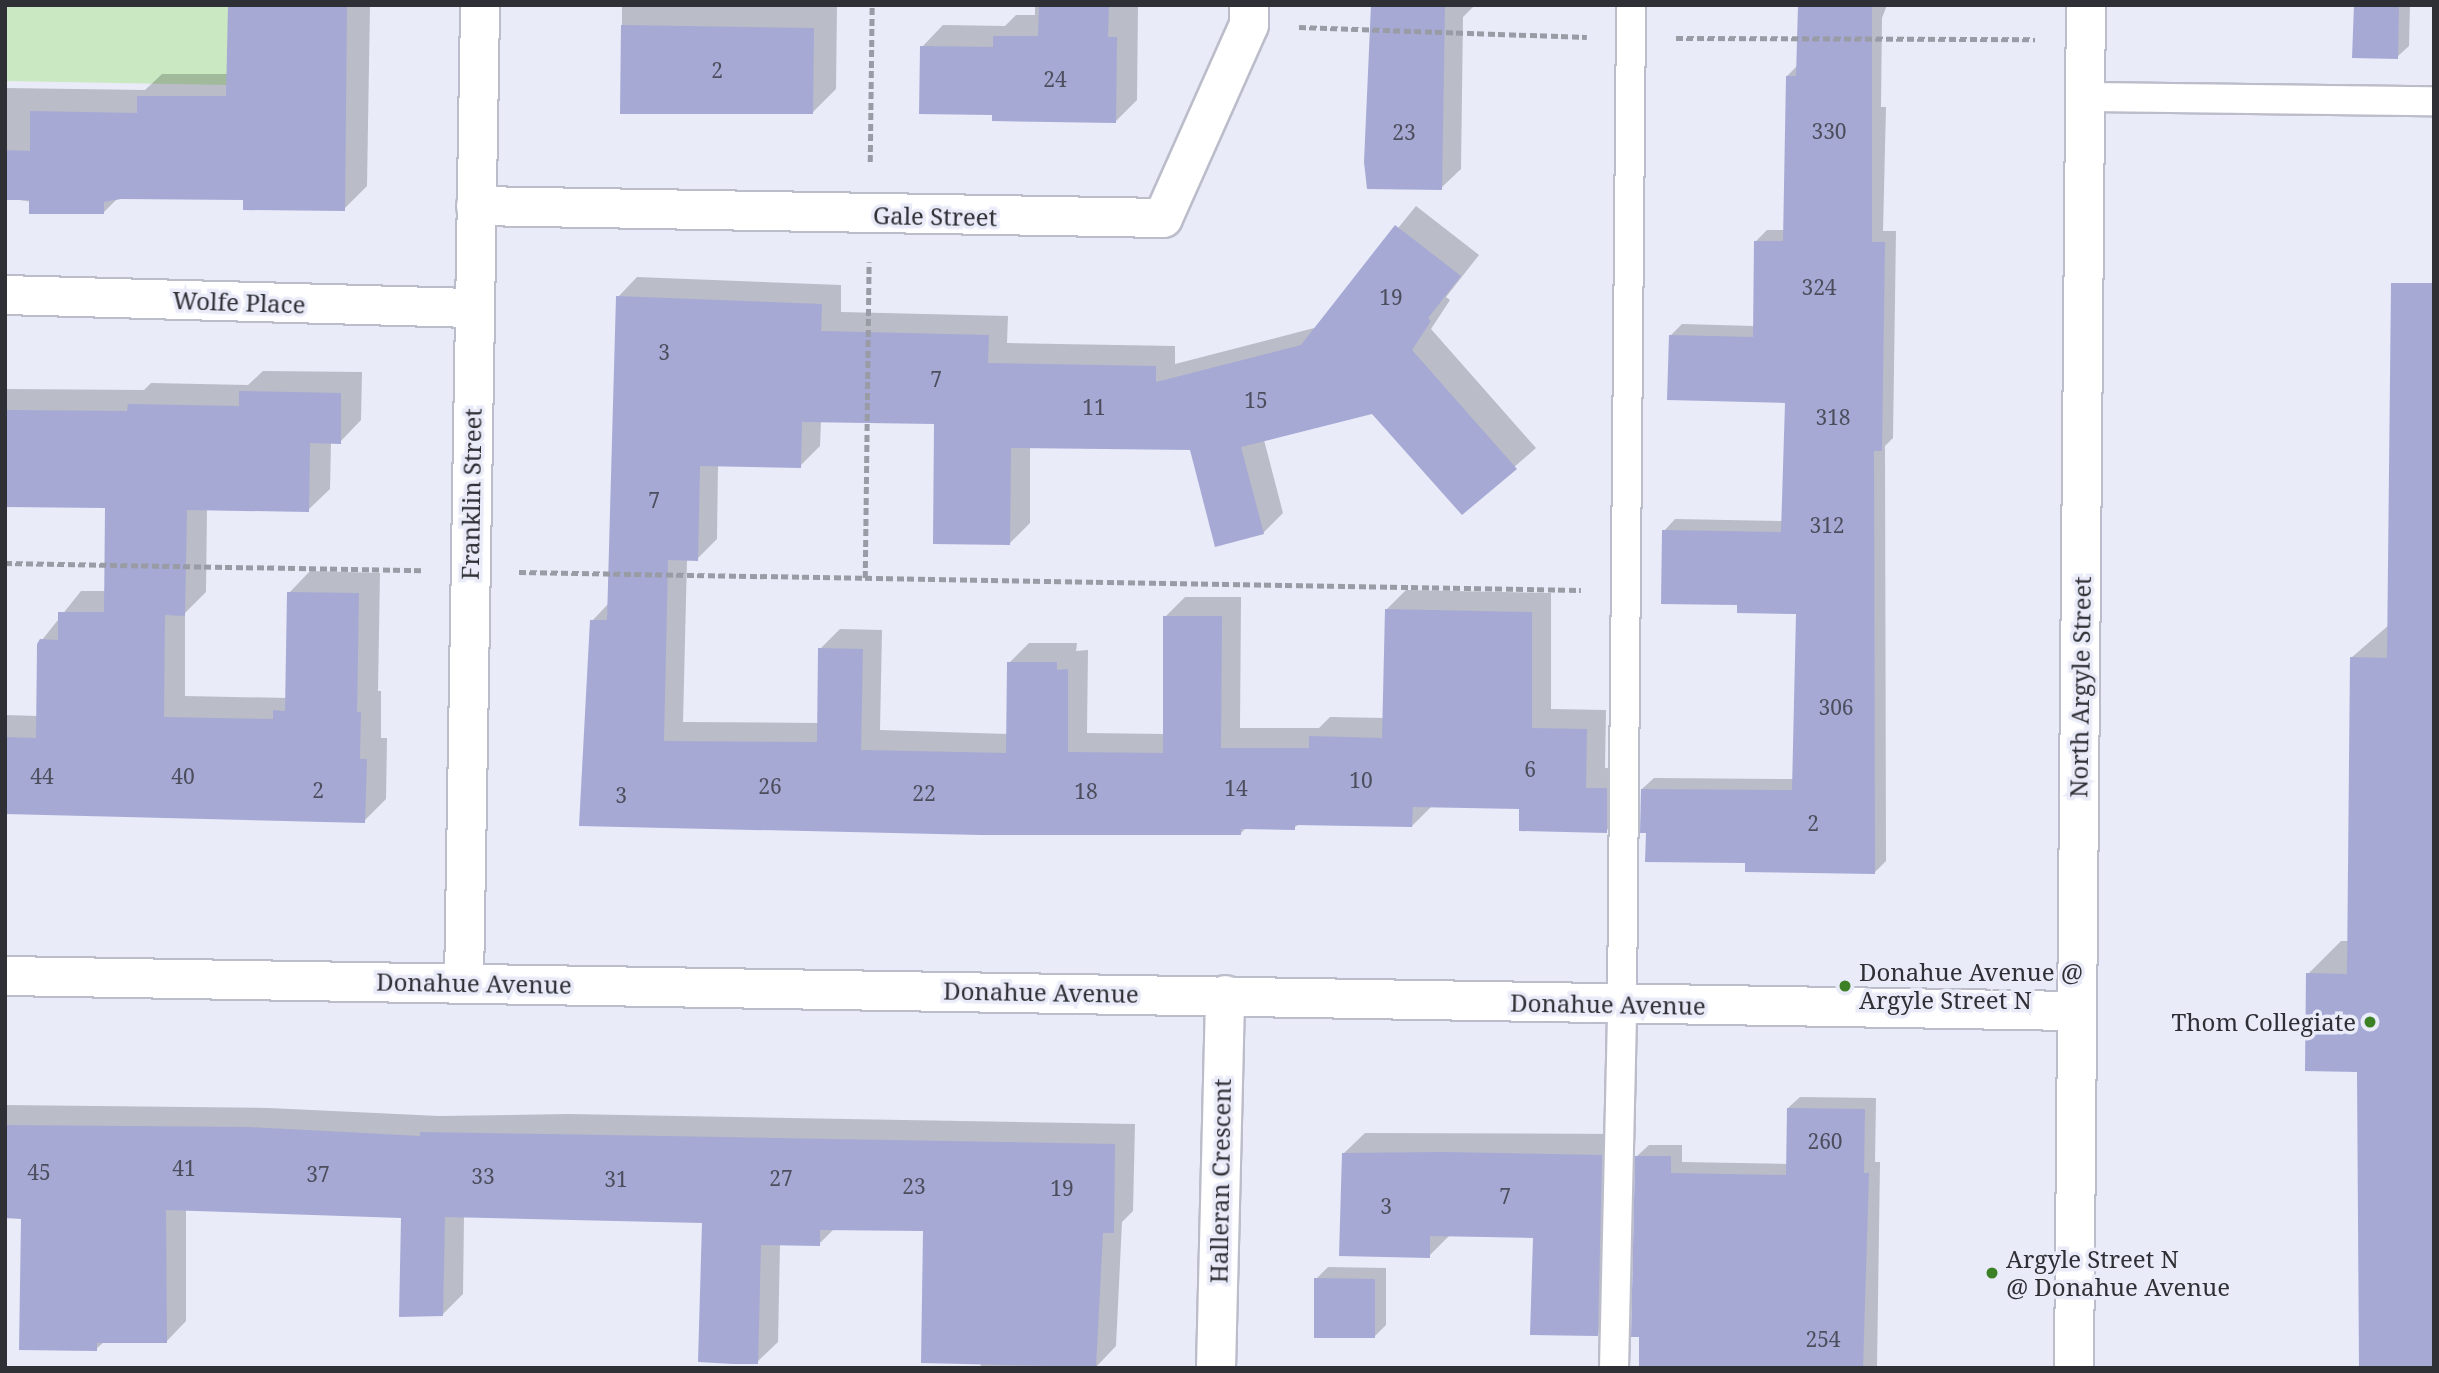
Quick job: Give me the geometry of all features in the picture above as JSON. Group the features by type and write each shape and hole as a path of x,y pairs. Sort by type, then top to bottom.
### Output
{"street":[{"name":"Franklin Street","path":"464,983 480,5"},
{"name":"Gale Street","path":"476,206 869,215 1163,218 1249,25 1249,5"},
{"name":"North Argyle Street","path":"2074,1368 2086,5"},
{"name":"Wolfe Place","path":"5,295 473,308"},
{"name":"Donahue Avenue","path":"5,976 2077,1011"},
{"name":"Halleran Crescent","path":"1216,1368 1225,995"}],"lane":[{"path":"1615,1368 1627,591 1631,5"},
{"path":"2086,97 2434,100"}],"path":[{"path":"866,578 872,5"},
{"path":"5,563 1627,591"}],"green space":[{"path":"5,5 233,5 230,85 5,81"},
{"path":"5,1366 301,1367 5,1368"}],"building":[{"path":"228,5 347,5 345,211 243,210 243,200 121,199 104,202 104,214 29,214 29,200 5,200 5,150 30,151 30,111 137,113 137,96 226,96"},
{"path":"1039,5 1109,5 1108,37 1117,37 1116,123 992,121 992,115 919,114 920,46 993,47 993,36 1038,36"},
{"path":"1371,5 1445,5 1442,190 1367,189 1364,162"},
{"path":"1798,5 1872,5 1872,242 1885,242 1882,451 1874,451 1875,874 1745,872 1745,863 1645,862 1646,833 1640,833 1641,789 1792,790 1796,614 1737,613 1737,605 1661,604 1662,530 1781,532 1785,403 1667,400 1669,335 1753,337 1754,241 1783,241 1786,76 1796,76"},
{"path":"2354,5 2399,5 2398,59 2352,58"},
{"path":"621,25 814,28 813,114 620,114"},
{"path":"1395,225 1461,276 1428,318 1431,321 1412,350 1517,469 1462,515 1372,414 1241,447 1264,534 1215,547 1190,450 1011,448 1010,545 933,544 934,424 802,422 801,468 700,466 698,561 668,560 664,741 817,742 818,648 863,649 861,750 1006,753 1007,662 1057,662 1057,670 1068,669 1068,752 1163,753 1163,616 1222,616 1221,748 1309,748 1309,736 1382,738 1385,609 1532,612 1532,728 1587,729 1586,788 1607,788 1607,833 1519,831 1519,809 1413,807 1412,827 1295,825 1295,830 1241,829 1241,835 981,835 579,826 590,620 607,620 616,296 822,304 821,331 989,335 988,363 1156,366 1156,382 1301,345"},
{"name":"Thom Collegiate","path":"2391,283 2434,283 2434,1368 2359,1368 2357,1072 2305,1071 2306,973 2347,974 2350,657 2387,658"},
{"path":"239,391 341,393 341,444 310,443 309,512 187,510 185,616 165,615 164,717 273,719 273,710 285,711 287,592 359,593 357,712 361,712 360,759 367,759 365,823 5,814 5,737 36,738 37,644 40,639 58,640 58,612 104,612 105,508 5,507 6,410 127,411 128,404 239,406"},
{"path":"1787,1108 1865,1109 1864,1173 1869,1173 1863,1368 1639,1368 1639,1337 1631,1337 1635,1156 1671,1156 1671,1173 1786,1175"},
{"path":"5,1125 248,1127 420,1136 420,1132 1115,1144 1114,1233 1103,1233 1096,1367 921,1363 923,1231 820,1230 820,1246 761,1245 758,1364 733,1364 698,1362 702,1223 445,1217 443,1316 399,1317 401,1218 166,1210 167,1343 97,1343 97,1351 19,1350 21,1219 5,1218"},
{"path":"1342,1153 1602,1155 1598,1336 1530,1335 1533,1238 1430,1236 1430,1258 1339,1256"},
{"path":"1314,1278 1375,1279 1375,1338 1314,1338"}],"place":[{"name":"Donahue Avenue @ Argyle Street N","path":"1845,986"},
{"name":"Thom Collegiate","path":"2370,1022"},
{"name":"Argyle Street N @ Donahue Avenue","path":"1992,1273"}]}
